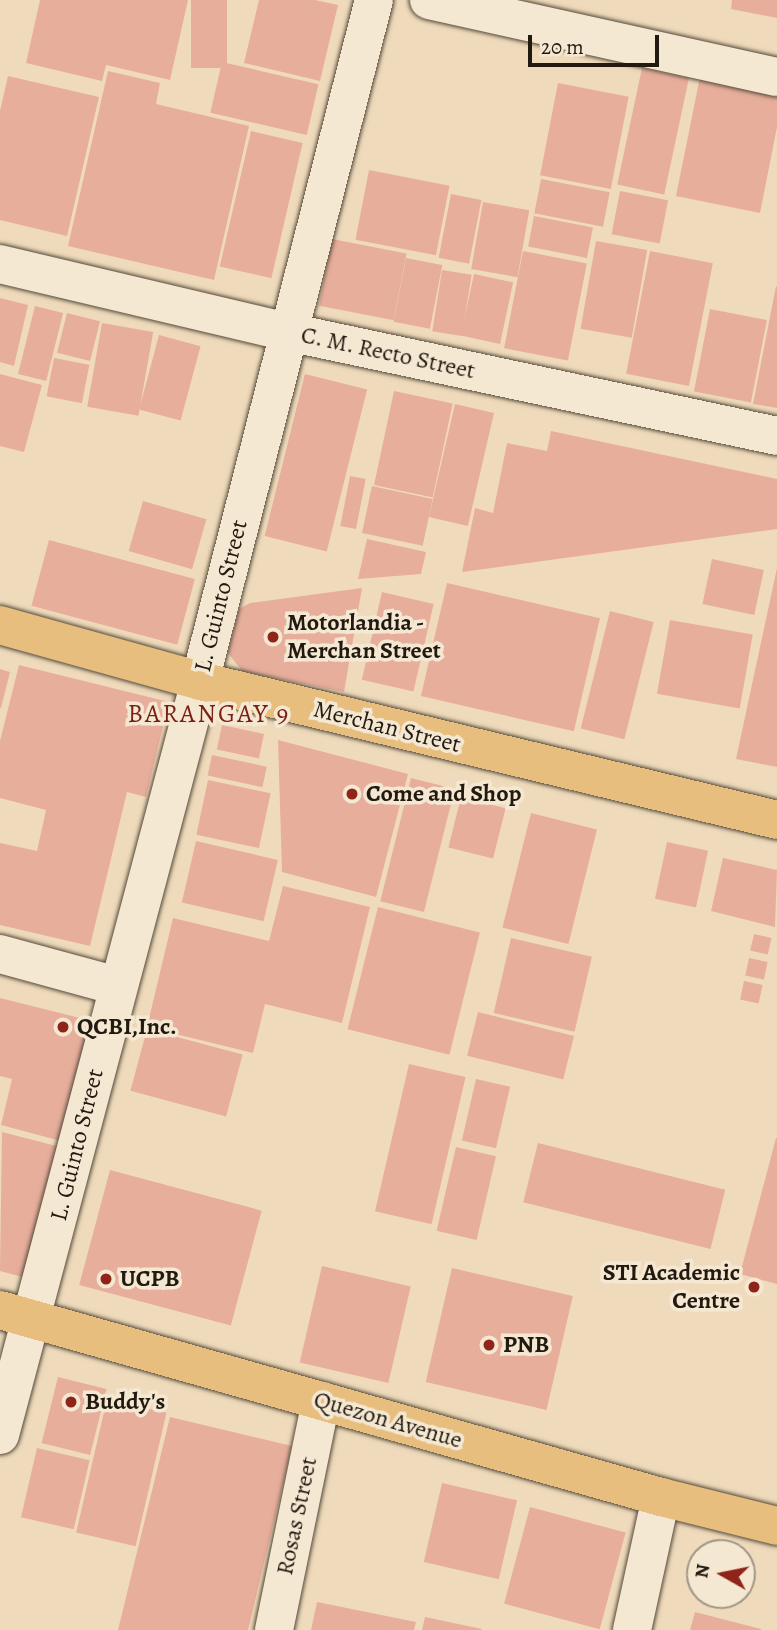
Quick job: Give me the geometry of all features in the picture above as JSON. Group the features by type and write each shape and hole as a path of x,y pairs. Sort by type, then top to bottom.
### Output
{"main road":[{"name":"Merchan Street","path":"0,625 200,681 777,820"},
{"name":"Quezon Avenue","path":"16,1315 661,1497 777,1526"}],"street":[{"name":"L. Guinto Street","path":"0,1435 16,1315 117,986 200,681 374,0"},
{"path":"429,0 777,77"},
{"name":"C. M. Recto Street","path":"0,264 288,332 777,436"},
{"path":"0,954 117,986"},
{"name":"Rosas Street","path":"274,1630 321,1401"},
{"path":"632,1630 661,1497"}],"building":[{"path":"40,0 188,0 170,80 106,65 102,81 26,63"},
{"path":"191,0 227,0 227,68 191,68"},
{"path":"259,0 315,0 338,5 320,81 244,63"},
{"path":"732,0 777,0 777,18 731,9"},
{"path":"222,62 318,84 307,135 210,113"},
{"path":"642,68 689,78 664,194 617,184"},
{"path":"108,71 160,83 156,104 249,126 214,280 68,246"},
{"path":"701,72 777,87 777,127 760,213 676,196"},
{"path":"8,76 99,97 67,236 0,220 0,111"},
{"path":"558,83 629,97 611,189 540,175"},
{"path":"251,131 303,143 271,278 220,266"},
{"path":"369,170 449,186 436,255 355,240"},
{"path":"541,179 610,192 603,227 534,213"},
{"path":"620,191 668,200 660,244 612,234"},
{"path":"451,194 481,200 469,264 439,258"},
{"path":"483,202 529,210 517,277 471,269"},
{"path":"534,216 593,227 587,258 528,246"},
{"path":"332,239 407,254 394,320 319,306"},
{"path":"596,241 647,250 632,338 581,329"},
{"path":"523,251 587,263 568,361 504,348"},
{"path":"650,251 713,263 689,386 626,374"},
{"path":"406,258 442,265 430,329 394,322"},
{"path":"442,270 472,275 462,336 432,331"},
{"path":"474,274 513,282 500,344 461,336"},
{"path":"777,287 777,408 753,404"},
{"path":"0,298 28,305 14,366 0,362"},
{"path":"35,306 63,313 46,381 18,374"},
{"path":"710,309 767,320 751,403 694,391"},
{"path":"67,313 100,321 90,361 57,353"},
{"path":"102,323 153,332 138,416 87,407"},
{"path":"159,335 201,346 181,421 139,409"},
{"path":"54,358 89,365 82,403 47,396"},
{"path":"0,374 42,385 24,452 0,446"},
{"path":"305,374 367,389 327,552 265,536"},
{"path":"394,391 453,403 433,497 374,485"},
{"path":"455,404 494,413 468,526 429,517"},
{"path":"551,431 777,479 777,529 462,572 475,508 493,513 507,443 547,451"},
{"path":"350,476 366,479 356,529 340,526"},
{"path":"372,486 433,499 423,546 362,533"},
{"path":"143,501 206,519 192,569 129,551"},
{"path":"367,539 426,552 421,574 358,579"},
{"path":"49,540 195,579 177,645 31,606"},
{"path":"712,559 764,570 754,615 702,604"},
{"path":"777,568 777,767 736,759"},
{"path":"447,583 600,618 574,731 421,696"},
{"path":"362,588 344,692 242,671 228,653 239,609 250,603"},
{"path":"382,592 434,604 413,692 362,680"},
{"path":"610,611 654,622 624,739 581,728"},
{"path":"670,620 753,635 740,708 657,694"},
{"path":"19,665 169,702 146,797 127,792 90,946 0,925 0,843 37,851 46,810 0,798 0,741"},
{"path":"0,669 10,672 1,708 0,708"},
{"path":"222,725 264,734 259,758 217,749"},
{"path":"278,740 408,774 376,897 282,872"},
{"path":"212,755 267,767 262,787 208,776"},
{"path":"411,778 455,789 424,912 380,901"},
{"path":"208,780 271,793 259,848 196,835"},
{"path":"461,797 506,808 493,859 448,847"},
{"path":"531,813 597,829 568,944 502,927"},
{"path":"196,841 278,860 264,921 182,902"},
{"path":"667,842 708,851 696,907 655,899"},
{"path":"723,858 777,870 775,927 711,911"},
{"path":"283,886 370,907 342,1023 265,1004 253,1053 147,1027 173,918 269,941"},
{"path":"378,907 480,932 449,1055 348,1029"},
{"path":"754,934 772,938 768,955 750,951"},
{"path":"511,938 592,957 575,1032 494,1013"},
{"path":"749,958 768,962 764,980 745,976"},
{"path":"744,981 763,985 759,1004 740,1000"},
{"path":"0,998 92,1021 61,1141 1,1125 12,1079 0,1076"},
{"path":"478,1012 574,1036 563,1080 467,1056"},
{"path":"147,1029 243,1055 226,1116 130,1091"},
{"path":"409,1064 466,1077 432,1224 375,1211"},
{"path":"476,1079 510,1087 496,1148 462,1140"},
{"path":"2,1132 68,1149 34,1280 0,1271"},
{"path":"777,1138 777,1284 740,1274"},
{"path":"538,1143 725,1190 711,1249 523,1202"},
{"path":"456,1147 496,1156 477,1240 437,1231"},
{"path":"110,1170 262,1211 231,1326 79,1285"},
{"path":"322,1266 411,1286 388,1383 300,1362"},
{"path":"452,1268 573,1296 547,1410 426,1382"},
{"path":"58,1377 107,1389 90,1455 42,1443"},
{"path":"107,1399 166,1413 136,1546 76,1532"},
{"path":"170,1417 292,1446 248,1630 118,1630"},
{"path":"37,1448 90,1460 74,1529 21,1517"},
{"path":"442,1483 517,1500 499,1579 424,1562"},
{"path":"530,1507 626,1533 600,1629 504,1604"},
{"path":"317,1602 416,1622 414,1630 311,1630"},
{"path":"695,1612 761,1629 761,1630 690,1630"},
{"path":"425,1617 482,1629 422,1630"}],"place":[{"name":"Motorlandia - Merchan Street","path":"273,637"},
{"name":"Come and Shop","path":"352,794"},
{"name":"QCBI,Inc.","path":"63,1027"},
{"name":"UCPB","path":"106,1279"},
{"name":"STI Academic Centre","path":"754,1287"},
{"name":"PNB","path":"489,1345"},
{"name":"Buddy's","path":"71,1402"}],"district":[{"name":"BARANGAY 9","path":"209,714"}]}
